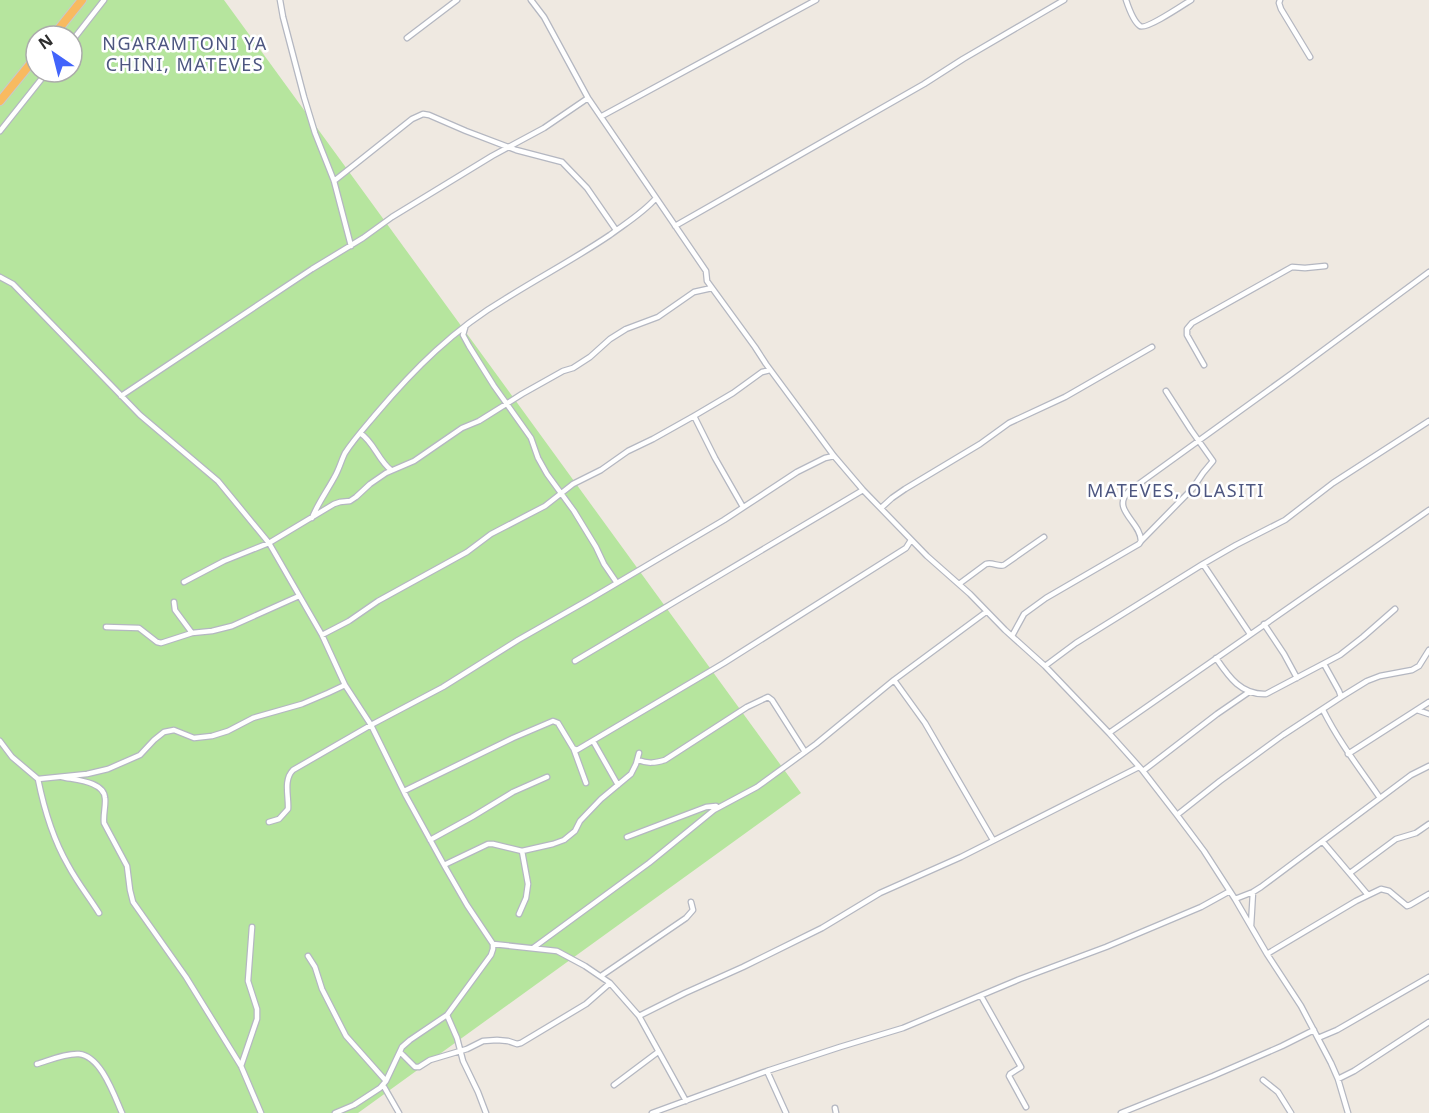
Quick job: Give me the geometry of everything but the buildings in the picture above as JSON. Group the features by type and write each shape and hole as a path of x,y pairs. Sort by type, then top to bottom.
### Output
{"highway":[{"path":"63,24 82,0"},
{"path":"0,101 24,72"}],"street":[{"path":"84,26 104,0"},
{"path":"280,0 304,97 334,181 351,246"},
{"path":"407,38 457,0"},
{"path":"531,0 544,17 588,98 706,272 707,282 834,456 910,540 1046,666 1109,733 1141,769 1204,851 1301,1006 1338,1079 1348,1113"},
{"path":"602,116 816,0"},
{"path":"675,226 924,84 1064,0"},
{"path":"1126,0 1132,15 1143,27 1191,0"},
{"path":"1280,0 1281,9 1310,57"},
{"path":"0,131 37,84"},
{"path":"121,396 410,206 476,165 544,128 588,98"},
{"path":"334,181 412,119 423,114 429,115 527,154 562,162 586,188 616,230"},
{"path":"312,518 337,474 345,453 414,370 466,326 503,300 616,230 643,211 656,198"},
{"path":"1204,365 1187,335 1187,329 1192,323 1292,267 1325,266"},
{"path":"1141,541 1140,531 1123,507 1124,496 1429,272"},
{"path":"0,277 13,284 159,432 218,481 269,543 322,634 345,685 371,725 430,840 467,905 493,944 491,955 447,1016 410,1040 399,1052 385,1083 354,1106 335,1113"},
{"path":"184,582 224,561 269,543 334,504 350,501 391,470 414,461 462,428 474,424 522,394 579,364 626,329 658,317 694,292 712,288"},
{"path":"466,326 465,339 531,438 542,465 574,511 617,583"},
{"path":"881,508 905,489 980,444 1009,423 1059,400 1152,347"},
{"path":"322,634 349,621 378,601 467,552 498,530 545,506 573,484 733,393 762,372 770,370"},
{"path":"1012,636 1024,614 1046,598 1138,544 1193,488 1213,463 1212,458 1166,391"},
{"path":"694,416 743,507"},
{"path":"1046,666 1076,643 1203,564 1285,520 1333,483 1429,421"},
{"path":"360,433 371,442 384,465 391,470"},
{"path":"269,822 279,819 288,809 290,773 371,725 443,687 518,640 716,524 797,472 834,456"},
{"path":"575,661 863,490"},
{"path":"1109,733 1429,510"},
{"path":"959,584 988,564 1004,565 1044,537"},
{"path":"574,750 707,674 859,579 906,548 910,540"},
{"path":"1203,564 1250,634"},
{"path":"106,627 139,628 159,643 192,633 232,626 299,596"},
{"path":"174,602 175,610 192,633"},
{"path":"1216,658 1239,687 1250,692 1266,694 1340,655 1395,609"},
{"path":"533,948 649,863 719,806 757,787 805,752 894,680 986,612"},
{"path":"1264,624 1297,678"},
{"path":"1177,815 1283,735 1341,697 1380,676 1412,670 1419,666 1429,650"},
{"path":"1324,664 1341,697"},
{"path":"894,680 925,723 993,840"},
{"path":"38,779 99,772 138,757 164,732 174,730 194,738 212,736 228,731 253,717 302,704 345,685"},
{"path":"639,1017 822,928 880,893 941,867 1141,769 1250,692"},
{"path":"638,760 657,763 665,760 747,707 768,697 805,752"},
{"path":"1348,754 1429,702"},
{"path":"1323,710 1330,726 1348,754 1380,798"},
{"path":"1418,710 1429,714"},
{"path":"404,791 553,721 558,723 574,750 586,783"},
{"path":"0,741 12,757 38,779 49,822 60,849 99,914"},
{"path":"593,741 618,785"},
{"path":"444,865 488,844 522,851 559,842 572,834 582,818 631,774 639,753"},
{"path":"1235,899 1252,892 1323,842 1411,775 1429,766"},
{"path":"62,777 92,783 105,794 103,818 127,866 133,902 186,977 241,1066 261,1113"},
{"path":"430,840 513,792 547,777"},
{"path":"627,837 706,807 719,806"},
{"path":"1350,873 1396,839 1416,833 1429,824"},
{"path":"1323,842 1368,895"},
{"path":"519,914 526,898 528,884 522,851"},
{"path":"1267,954 1381,889 1385,889 1407,906 1429,894"},
{"path":"651,1113 767,1071 903,1028 1020,979 1106,947 1201,907 1230,891"},
{"path":"1251,926 1252,892"},
{"path":"601,976 690,915 693,910 691,902"},
{"path":"241,1066 257,1019 257,1009 248,981 252,927"},
{"path":"493,944 557,951 610,983 639,1017 686,1101"},
{"path":"308,956 346,1036 385,1083 399,1113"},
{"path":"1318,1038 1337,1030 1429,977"},
{"path":"399,1052 415,1067 419,1067 430,1060 488,1040 521,1043 586,1004 610,983"},
{"path":"981,996 1020,1066 1020,1069 1009,1076 1026,1107"},
{"path":"447,1016 457,1038 463,1061 486,1113"},
{"path":"1338,1079 1429,1022"},
{"path":"1121,1113 1213,1077 1314,1030"},
{"path":"614,1085 658,1052"},
{"path":"37,1064 79,1054 91,1058 99,1066 122,1113"},
{"path":"767,1071 786,1113"},
{"path":"1263,1080 1278,1092 1291,1113"}],"green space":[{"path":"0,0 224,0 801,793 358,1113 0,1113"}],"district":[{"name":"NGARAMTONI YA CHINI, MATEVES","path":"185,54"},
{"name":"MATEVES, OLASITI","path":"1176,491"}]}
